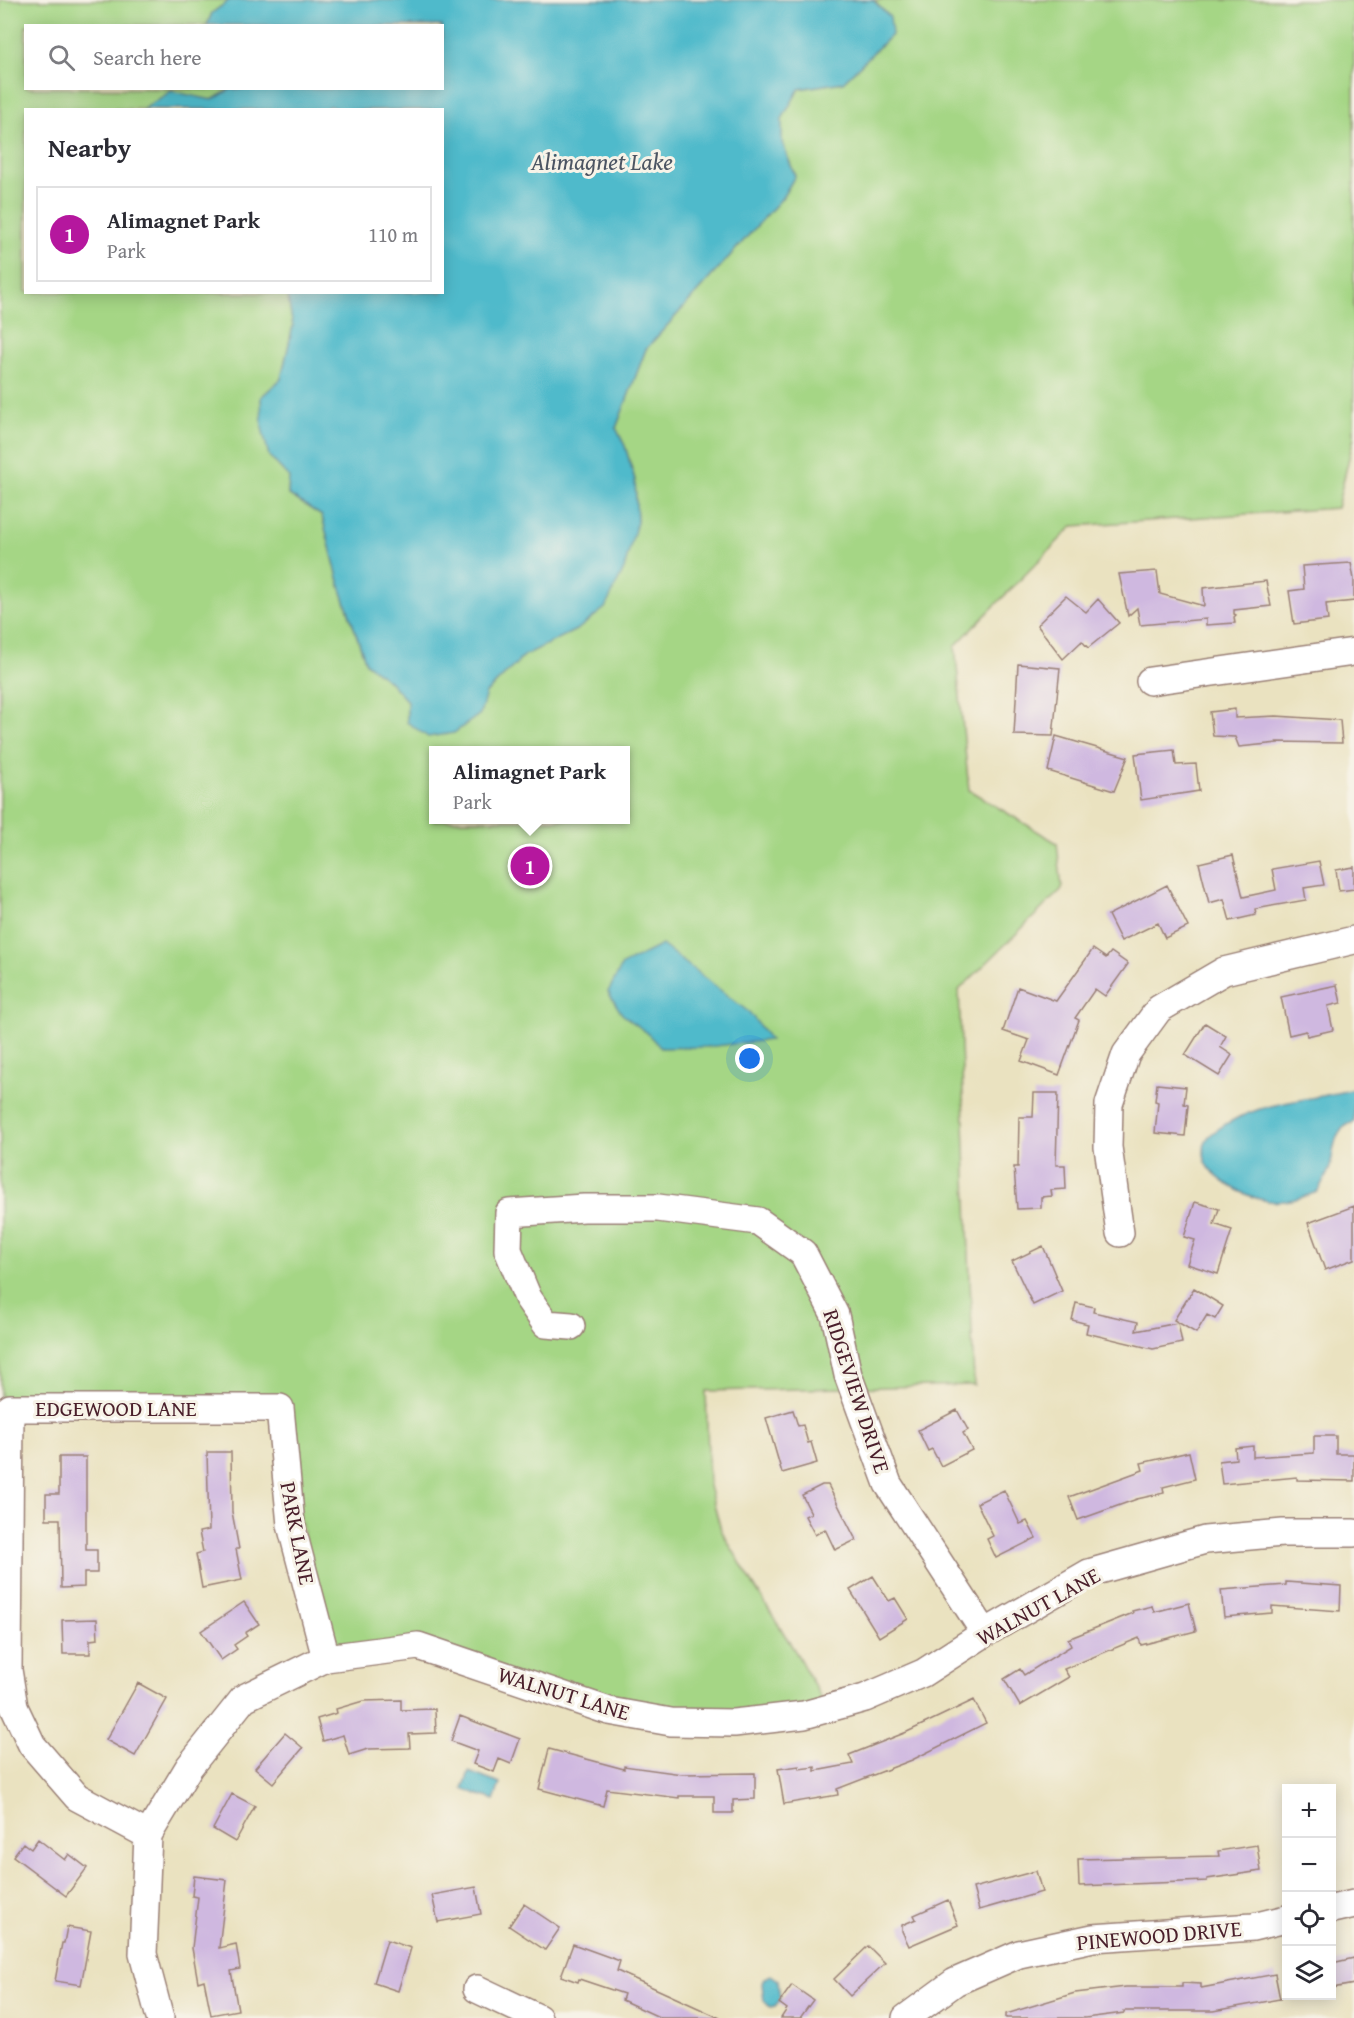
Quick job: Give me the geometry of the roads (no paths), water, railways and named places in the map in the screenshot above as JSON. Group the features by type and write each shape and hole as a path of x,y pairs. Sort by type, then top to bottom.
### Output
{"street":[{"path":"1150,681 1354,652"},
{"path":"1120,1233 1108,1147 1109,1104 1126,1054 1159,1009 1224,971 1354,940"},
{"name":"RIDGEVIEW DRIVE","path":"571,1326 546,1324 528,1298 508,1250 509,1213 584,1208 658,1208 758,1221 803,1253 835,1315 848,1376 888,1484 985,1634"},
{"name":"EDGEWOOD LANE","path":"148,1835 77,1797 32,1745 14,1707 8,1670 10,1408 280,1408"},
{"name":"PARK LANE","path":"280,1408 291,1525 326,1658"},
{"name":"WALNUT LANE","path":"160,2018 143,1954 148,1835 189,1767 244,1698 326,1658 418,1646 609,1711 671,1722 734,1723 804,1715 865,1698 923,1673 1089,1573 1206,1540 1283,1533 1354,1533"},
{"path":"1336,1908 1354,1904"},
{"name":"PINEWOOD DRIVE","path":"906,2018 955,1982 1019,1954 1093,1938 1252,1927 1282,1920"},
{"path":"477,1989 538,2018"}],"water":[{"name":"Alimagnet Lake","path":"230,0 873,0 890,17 892,34 843,82 799,89 782,119 782,142 795,176 782,198 646,349 616,428 625,446 635,480 637,522 624,569 605,608 578,629 525,655 486,693 480,714 454,733 428,737 407,722 407,701 389,681 366,663 341,589 322,516 288,494 289,477 269,456 262,428 261,397 281,379 293,326 287,294 444,294 444,108 336,108 329,106 326,108 145,108 171,91 212,100 229,90 444,90 444,24 207,24 212,13"},
{"path":"662,945 750,1013 770,1040 706,1047 661,1048 646,1032 622,1014 608,992 622,965"},
{"path":"1354,1089 1354,1122 1337,1135 1329,1170 1317,1192 1287,1201 1268,1201 1227,1184 1210,1169 1204,1151 1206,1140 1230,1121 1282,1103"},
{"path":"469,1772 500,1784 494,1800 463,1789"},
{"path":"771,1975 778,1980 780,2000 775,2006 770,2007 764,2001 762,1983 764,1978"}],"place":[{"name":"Alimagnet Park","path":"530,866"}]}
